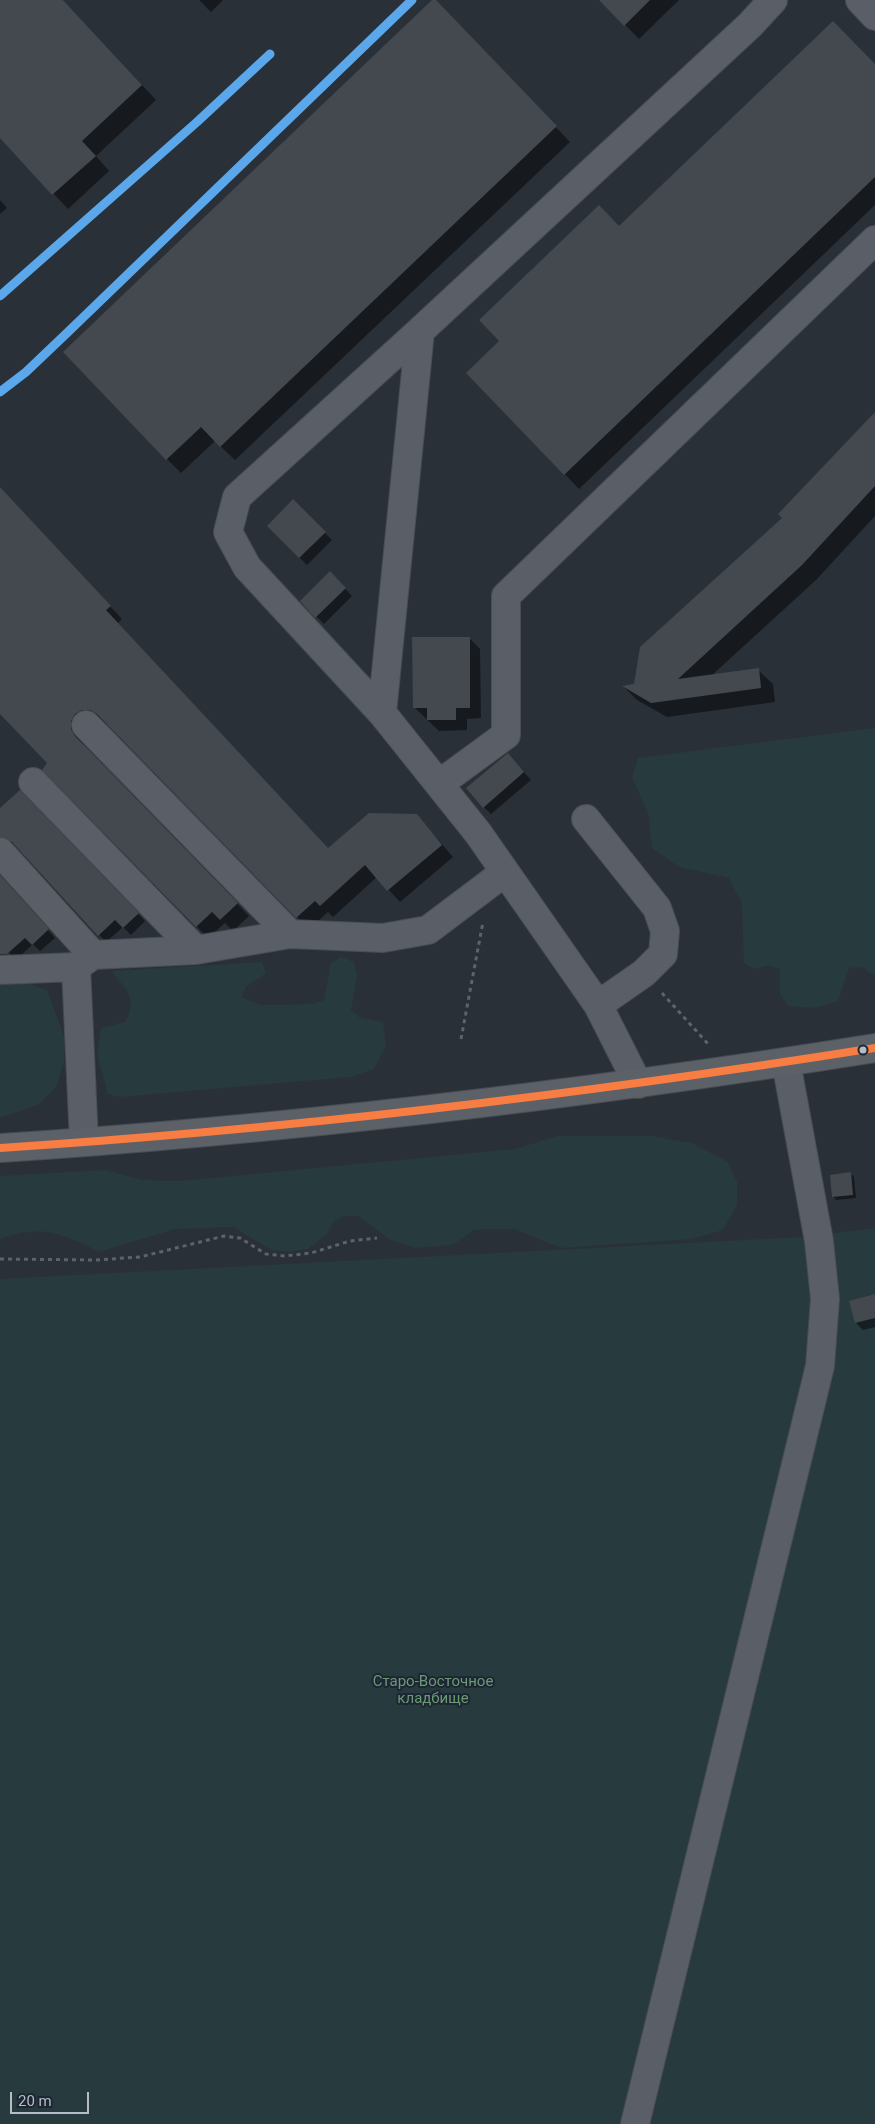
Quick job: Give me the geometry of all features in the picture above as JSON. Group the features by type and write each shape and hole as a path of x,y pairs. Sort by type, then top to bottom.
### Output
{"main road":[{"path":"0,1148 357,1118 638,1084 875,1048"}],"street":[{"path":"638,1084 598,1006 498,878 478,833 382,713 247,567 228,532 237,498 750,25 773,0"},
{"path":"860,0 875,16"},
{"path":"439,784 506,735 506,596 875,240"},
{"path":"382,713 420,331"},
{"path":"86,724 290,934"},
{"path":"33,782 196,950"},
{"path":"586,819 657,908 665,931 663,954 644,973 598,1006"},
{"path":"0,852 84,961 84,1142"},
{"path":"0,970 196,950 290,934 383,938 428,930 498,878"},
{"path":"635,2124 820,1366 826,1300 820,1241 786,1062"}],"path":[{"path":"461,1039 498,878"},
{"path":"644,973 709,1045"},
{"path":"0,1259 96,1260 140,1257 224,1236 240,1238 266,1254 284,1256 311,1253 350,1241 377,1238"}],"green space":[{"path":"875,728 875,976 861,967 849,968 838,1001 814,1008 788,1006 780,994 780,969 768,965 754,969 744,963 742,903 729,878 679,867 652,848 648,812 632,778 638,758"},
{"path":"341,957 354,962 357,975 351,1010 360,1018 383,1022 386,1045 374,1069 350,1077 119,1097 108,1094 97,1055 101,1028 125,1022 131,1007 126,989 112,971 262,962 266,973 246,987 241,997 261,1005 313,1004 324,1000 331,963"},
{"path":"0,980 25,982 47,990 64,1036 64,1061 57,1085 40,1104 0,1117"},
{"path":"558,1136 651,1136 692,1143 728,1162 737,1182 737,1205 723,1230 692,1239 561,1248 514,1229 489,1229 474,1230 452,1245 415,1248 390,1240 359,1216 344,1216 333,1222 327,1234 308,1249 290,1252 272,1250 233,1227 175,1229 99,1252 74,1240 51,1233 28,1232 0,1239 0,1176 105,1170 143,1180 180,1181 515,1149"},
{"name":"Старо-Восточное кладбище","path":"875,1228 875,2124 0,2124 0,1279 802,1237"}],"building":[{"path":"0,0 63,0 142,85 82,141 96,156 52,195 0,138"},
{"path":"432,0 436,0 557,126 220,447 201,427 166,460 63,352"},
{"path":"599,0 650,0 624,26"},
{"path":"833,21 875,64 875,177 564,475 466,373 499,341 479,320 599,205 619,226"},
{"path":"875,412 875,486 802,565 678,679 759,668 761,688 651,703 622,686 634,684 640,647 782,518 778,514"},
{"path":"0,487 111,606 106,610 328,848 369,813 417,814 442,845 387,891 365,865 320,906 315,901 296,918 97,714 90,710 82,710 75,714 71,721 71,729 75,736 238,903 220,920 212,912 196,927 42,770 47,763 0,714"},
{"path":"293,499 326,532 299,558 267,526"},
{"path":"330,571 346,588 315,618 300,601"},
{"path":"412,637 470,637 470,708 456,708 456,720 427,720 427,708 413,708"},
{"path":"508,753 524,772 483,808 466,788"},
{"path":"20,790 139,913 123,928 115,920 98,936 12,842 0,837 0,808"},
{"path":"0,875 49,929 32,945 25,938 7,954 0,954"},
{"path":"851,1172 853,1195 832,1197 830,1175"},
{"path":"875,1294 875,1318 855,1323 849,1301"}],"transit line":[{"path":"0,392 26,372 412,0"},
{"path":"0,296 197,122 270,54"},
{"path":"0,1148 220,1131 439,1108 548,1095 875,1048"}]}
